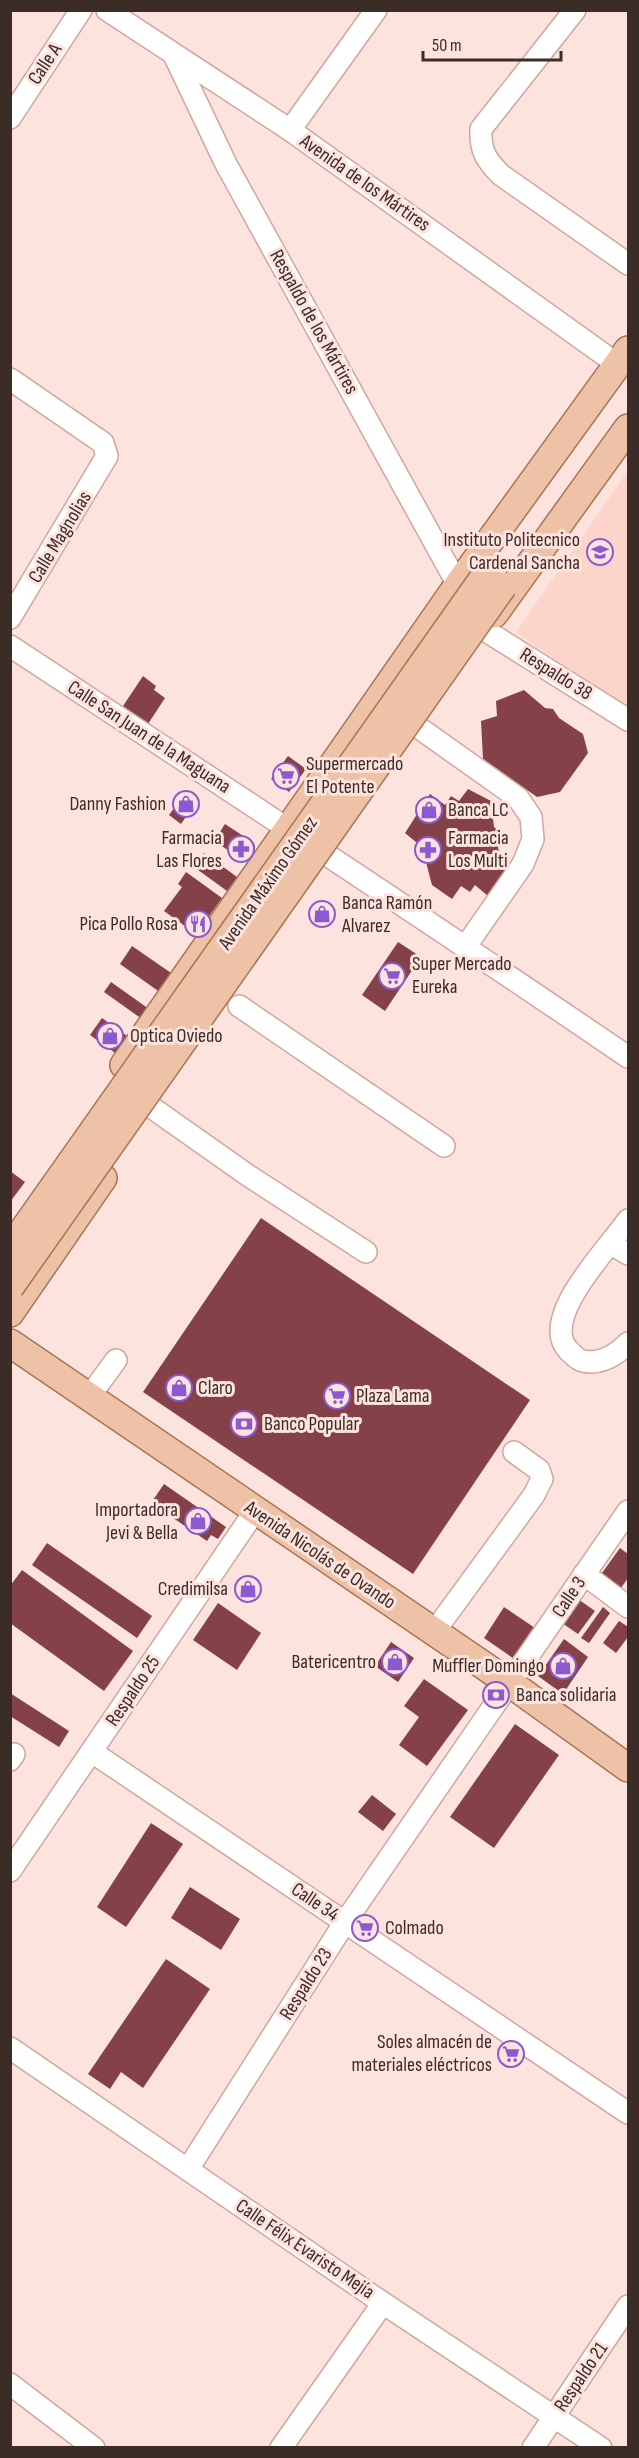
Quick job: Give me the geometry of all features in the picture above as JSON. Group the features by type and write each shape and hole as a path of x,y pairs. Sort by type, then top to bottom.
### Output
{"main road":[{"path":"10,1230 286,828 458,585 625,361"},
{"name":"Avenida Máximo Gómez","path":"10,1287 495,579 625,361"},
{"name":"Avenida Máximo Gómez","path":"10,1249 495,579 628,412"},
{"path":"10,1313 323,854 628,428"},
{"name":"Avenida Nicolás de Ovando","path":"10,1343 255,1512 511,1684 628,1768"}],"street":[{"name":"Calle A","path":"13,111 81,10"},
{"name":"Avenida de los Mártires","path":"107,10 136,19 174,57 290,130 625,361"},
{"path":"290,130 376,10"},
{"path":"575,10 481,129 480,147 486,160 501,176 628,264"},
{"name":"Respaldo de los Mártires","path":"174,57 226,164 458,585"},
{"name":"Calle Magnolias","path":"10,379 103,443 107,456 10,618"},
{"name":"Respaldo 38","path":"483,629 628,720"},
{"name":"Calle San Juan de la Maguana","path":"10,646 323,854"},
{"path":"415,725 518,798 531,818 532,839 523,864 466,946"},
{"path":"323,854 466,946 628,1057"},
{"path":"239,1006 444,1146"},
{"path":"151,1107 246,1174 366,1252"},
{"path":"628,1220 620,1249 594,1264 562,1316 560,1333 565,1347 579,1361 594,1363 617,1354 628,1343"},
{"path":"89,1397 116,1360"},
{"path":"434,1632 534,1495 542,1479 539,1470 514,1452"},
{"name":"Calle 3","path":"511,1684 628,1511"},
{"name":"Respaldo 25","path":"13,1864 255,1512"},
{"path":"584,1574 628,1607"},
{"name":"Respaldo 23","path":"188,2169 345,1922 511,1684"},
{"name":"Calle 34","path":"92,1752 628,2113"},
{"name":"Calle Félix Evaristo Mejía","path":"10,2048 383,2303 601,2448"},
{"path":"281,2448 383,2303"},
{"name":"Respaldo 21","path":"533,2448 628,2306"},
{"path":"10,2384 94,2448"}],"shaded area":[{"name":"Instituto Politecnico Cardenal Sancha","path":"628,471 628,711 516,632"}],"building":[{"path":"143,676 156,686 154,690 165,698 148,724 123,706"},
{"path":"524,690 545,708 553,709 559,718 583,734 588,753 560,792 537,797 483,759 481,721 497,716 496,701"},
{"path":"288,756 306,769 289,792 271,779"},
{"path":"468,789 491,801 494,827 503,834 498,848 506,869 488,896 475,885 470,892 461,886 452,899 432,885 422,847 405,833 430,794 445,805 451,796 459,801"},
{"path":"184,794 196,802 181,824 169,815"},
{"path":"225,824 254,843 255,848 246,862 214,841"},
{"path":"204,853 237,877 227,891 194,867"},
{"path":"186,872 222,898 196,934 164,911 182,887 178,884"},
{"name":"Banca Ramón Alvarez","path":"322,905 328,908 331,914 328,920 322,923 316,920 313,914 316,908"},
{"name":"Super Mercado Eureka","path":"398,942 421,957 385,1011 362,995"},
{"path":"132,946 174,975 161,993 120,964"},
{"path":"111,982 149,1009 142,1019 104,992"},
{"name":"Optica Oviedo","path":"102,1018 130,1038 118,1055 90,1035"},
{"path":"10,1171 25,1182 10,1202"},
{"name":"Plaza Lama","path":"261,1218 530,1400 413,1574 143,1392"},
{"path":"164,1484 226,1527 218,1539 211,1535 207,1541 151,1503"},
{"path":"47,1543 152,1616 137,1638 32,1565"},
{"path":"620,1548 628,1554 628,1578 621,1588 602,1573"},
{"path":"22,1570 133,1651 104,1691 10,1623 10,1586"},
{"path":"578,1599 595,1611 578,1634 562,1623"},
{"path":"218,1603 261,1633 237,1670 193,1640"},
{"path":"504,1607 538,1630 517,1661 484,1638"},
{"path":"603,1607 610,1613 589,1643 581,1638"},
{"path":"619,1621 627,1626 628,1624 628,1637 616,1653 603,1643"},
{"name":"Muffler Domingo","path":"564,1639 588,1657 563,1694 538,1676"},
{"name":"Batericentro","path":"391,1642 414,1658 398,1682 375,1666"},
{"path":"424,1679 468,1710 427,1766 399,1745 419,1717 404,1706"},
{"path":"10,1693 69,1731 59,1747 10,1716"},
{"path":"515,1724 559,1755 494,1848 450,1817"},
{"path":"372,1795 396,1814 383,1831 358,1812"},
{"path":"151,1823 183,1844 126,1927 97,1907"},
{"path":"190,1887 240,1919 221,1950 171,1918"},
{"path":"166,1959 210,1989 143,2088 121,2072 110,2089 88,2074"}],"place":[{"name":"Instituto Politecnico Cardenal Sancha","path":"600,552"},
{"name":"Supermercado El Potente","path":"286,776"},
{"name":"Danny Fashion","path":"186,804"},
{"name":"Banca LC","path":"429,810"},
{"name":"Farmacia Las Flores","path":"241,849"},
{"name":"Farmacia Los Multi","path":"428,850"},
{"name":"Banca Ramón Alvarez","path":"322,914"},
{"name":"Pica Pollo Rosa","path":"198,924"},
{"name":"Super Mercado Eureka","path":"392,976"},
{"name":"Optica Oviedo","path":"110,1036"},
{"name":"Claro","path":"179,1388"},
{"name":"Plaza Lama","path":"337,1396"},
{"name":"Banco Popular","path":"244,1424"},
{"name":"Importadora Jevi & Bella","path":"198,1521"},
{"name":"Credimilsa","path":"248,1589"},
{"name":"Batericentro","path":"395,1662"},
{"name":"Muffler Domingo","path":"563,1666"},
{"name":"Banca solidaria","path":"496,1695"},
{"name":"Colmado","path":"365,1928"},
{"name":"Soles almacén de materiales eléctricos","path":"511,2054"}]}
